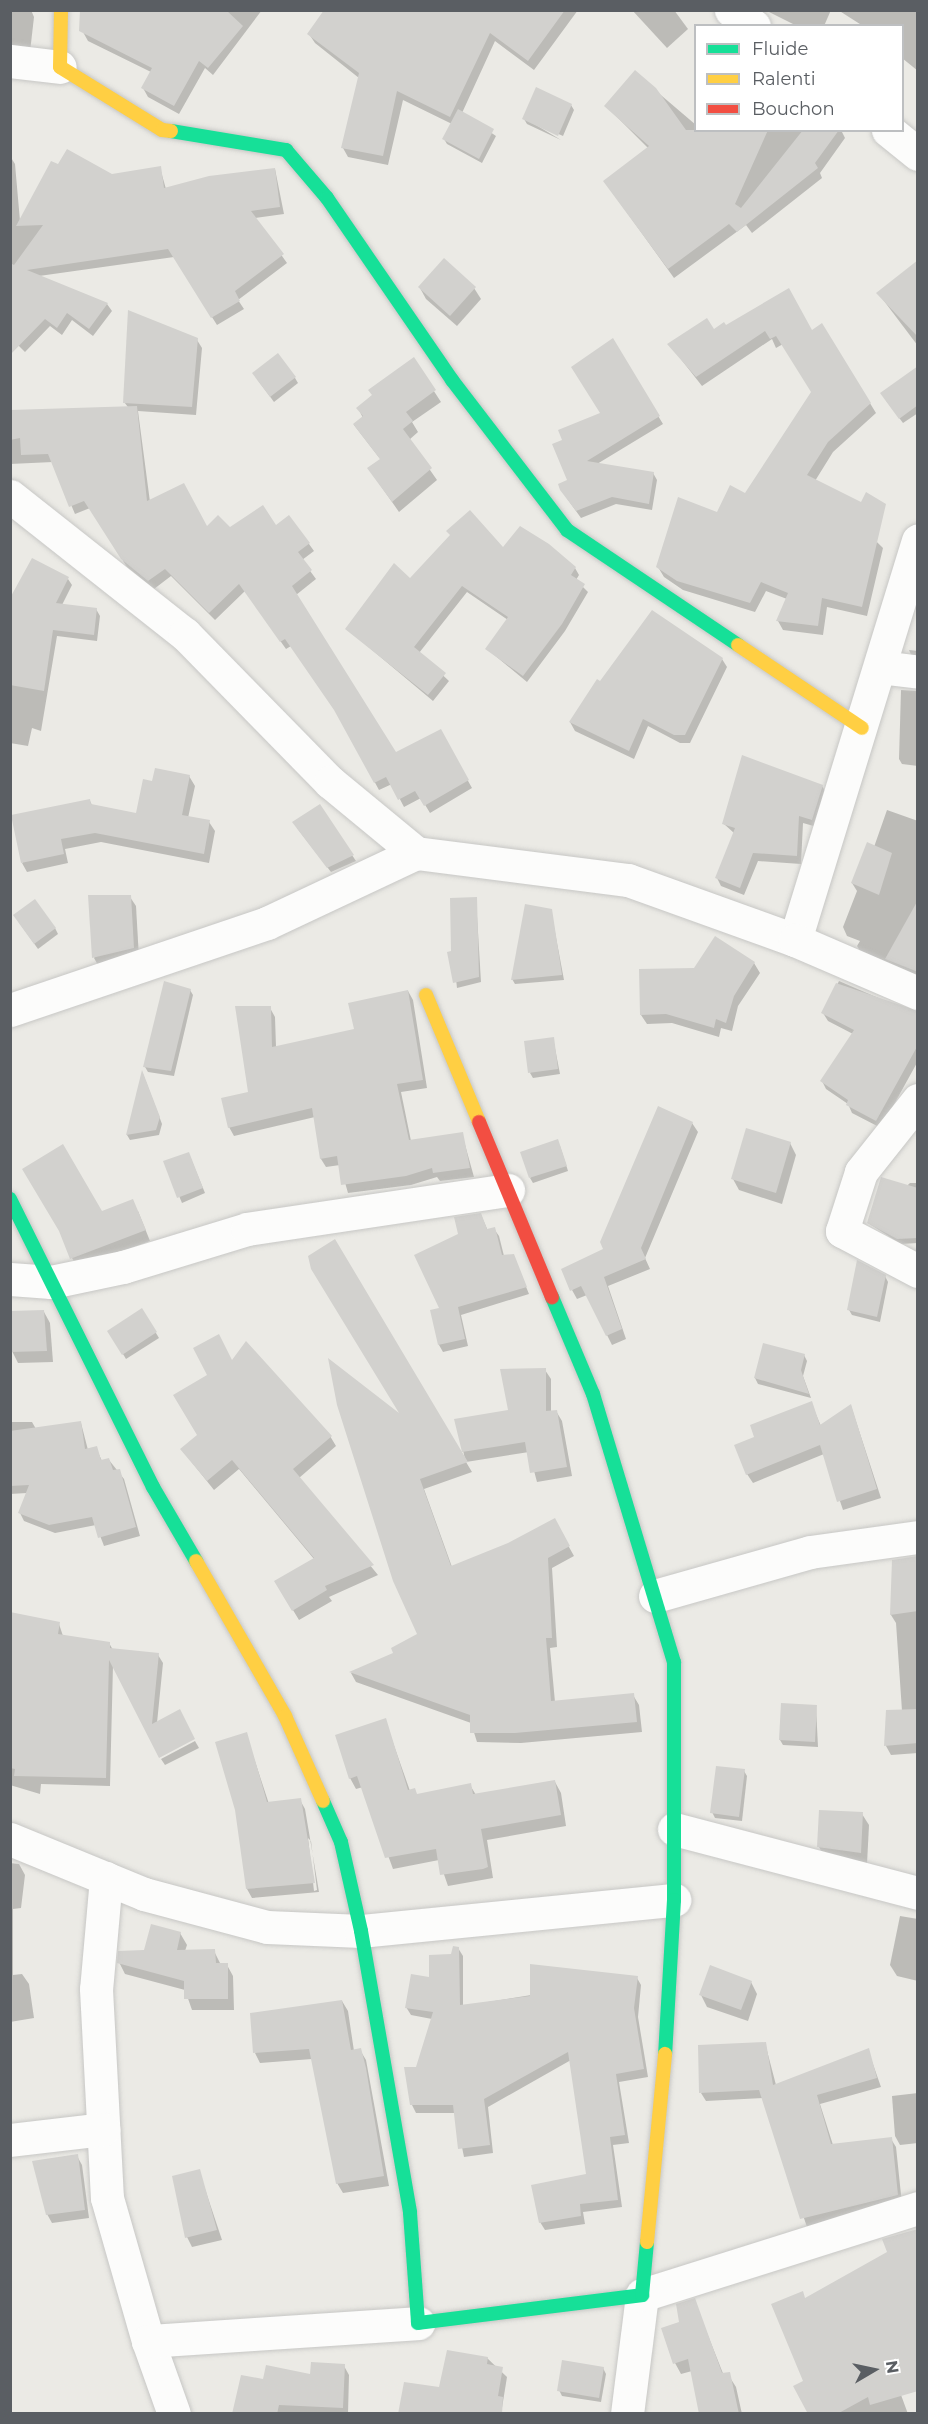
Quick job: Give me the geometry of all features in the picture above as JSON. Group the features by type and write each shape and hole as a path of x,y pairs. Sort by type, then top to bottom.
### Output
{"street":[{"path":"60,67 61,10"},
{"path":"731,10 751,24"},
{"path":"10,61 60,67 162,130 286,150 327,198 452,380 567,530 862,728"},
{"path":"890,132 918,154"},
{"path":"10,496 185,634 330,782 416,853 628,880 795,940 918,993"},
{"path":"795,940 918,541"},
{"path":"880,668 918,672"},
{"path":"10,1010 267,923 416,853"},
{"path":"426,995 593,1394 674,1662 674,1899 665,2052 642,2295 627,2414"},
{"path":"918,1100 861,1172 842,1231 918,1271"},
{"path":"10,1279 51,1282 123,1267 247,1229 508,1191"},
{"path":"10,1199 153,1487 285,1716 341,1842 361,1931 410,2213 418,2323"},
{"path":"654,1596 810,1552 918,1537"},
{"path":"674,1829 918,1893"},
{"path":"10,1839 144,1894 267,1927 361,1931 674,1899"},
{"path":"106,1878 96,1989 107,2198 148,2341 174,2414"},
{"path":"10,2140 104,2129"},
{"path":"148,2341 418,2323 642,2295 918,2208"}],"building":[{"path":"80,10 226,10 243,26 208,68 199,61 174,106 141,88 152,68 79,31"},
{"path":"324,10 565,10 528,61 490,33 450,117 397,91 383,156 341,148 359,73 307,34"},
{"path":"635,70 656,88 686,130 694,130 694,132 767,132 735,204 741,208 801,132 838,132 815,163 818,168 737,232 729,224 668,269 603,181 649,146 604,106"},
{"path":"536,87 572,104 558,136 522,119"},
{"path":"458,109 494,129 479,159 442,139"},
{"path":"67,149 112,174 161,166 164,188 209,176 275,168 280,207 251,211 284,254 235,291 240,301 211,318 168,249 27,270 108,303 89,329 67,313 57,328 45,319 10,355 10,263 14,265 43,225 16,226 51,161 58,164"},
{"path":"444,258 476,287 450,316 418,287"},
{"path":"918,260 918,337 876,293"},
{"path":"789,288 812,330 822,323 871,403 828,442 807,475 861,502 866,492 886,504 862,607 822,598 818,626 776,621 788,593 761,582 750,603 677,581 656,567 678,497 717,512 730,485 745,493 811,392 776,336 770,339 765,331 696,377 667,344 707,318 714,329 724,322 726,325"},
{"path":"128,310 198,338 192,407 123,403"},
{"path":"613,338 660,416 587,461 654,472 649,504 612,497 576,511 560,490 558,484 567,480 552,444 562,440 558,430 600,413 571,367"},
{"path":"278,353 296,377 270,397 252,373"},
{"path":"414,357 436,390 406,412 413,421 403,429 432,468 392,502 367,468 380,459 353,424 363,416 356,408 372,395 368,390"},
{"path":"918,366 918,405 899,419 880,393"},
{"path":"137,406 147,501 184,483 207,526 218,515 230,527 263,505 276,525 289,515 310,543 298,552 312,570 292,586 396,752 441,729 469,780 424,806 415,791 398,800 386,777 374,783 334,710 285,639 280,642 239,584 209,613 165,569 148,581 121,559 84,501 69,507 48,454 21,455 20,438 10,440 10,410"},
{"path":"470,510 503,547 520,526 549,544 576,567 571,575 585,584 562,624 523,676 485,649 508,617 462,586 414,647 446,673 428,695 345,629 394,563 410,578 450,535 446,531"},
{"path":"32,558 69,577 56,603 97,608 94,635 53,630 44,691 10,685 10,598"},
{"path":"652,610 723,658 685,735 674,735 643,719 629,751 569,722 597,679 600,681"},
{"path":"742,755 823,785 812,820 799,816 797,856 753,853 740,888 715,878 735,828 722,824"},
{"path":"155,768 190,775 182,815 210,820 204,854 95,833 61,839 64,854 21,863 11,815 90,799 91,804 136,813 143,779 152,781"},
{"path":"320,804 354,855 327,868 292,822"},
{"path":"867,842 892,853 879,895 851,883"},
{"path":"88,895 131,895 134,948 92,958"},
{"path":"477,897 479,977 453,983 447,952 451,951 450,898"},
{"path":"35,899 56,928 34,944 13,915"},
{"path":"918,900 918,972 885,959"},
{"path":"525,904 552,909 562,975 511,980"},
{"path":"715,936 755,962 734,996 726,1023 716,1019 714,1028 666,1014 640,1015 639,969 694,968"},
{"path":"164,981 191,989 171,1071 143,1067"},
{"path":"836,983 918,1011 918,1045 876,1121 846,1105 848,1100 820,1081 854,1030 821,1013"},
{"path":"408,990 423,1080 397,1084 409,1140 463,1132 470,1168 433,1173 432,1168 406,1176 341,1185 337,1156 320,1159 312,1108 228,1128 221,1098 248,1092 235,1006 271,1006 272,1047 354,1029 348,1003"},
{"path":"554,1037 558,1069 528,1073 524,1041"},
{"path":"142,1070 160,1117 156,1130 126,1135"},
{"path":"658,1106 693,1122 641,1248 646,1259 604,1277 622,1329 606,1336 581,1286 570,1291 561,1269 603,1249 600,1242"},
{"path":"746,1128 791,1142 776,1193 731,1179"},
{"path":"558,1139 567,1166 529,1178 520,1152"},
{"path":"63,1144 102,1211 133,1199 146,1230 70,1259 59,1231 22,1169"},
{"path":"189,1152 203,1188 177,1198 163,1161"},
{"path":"881,1177 918,1188 918,1238 897,1239 867,1223"},
{"path":"481,1213 487,1229 495,1227 502,1255 514,1254 527,1287 458,1307 465,1339 438,1345 430,1310 439,1308 414,1255 458,1234 454,1217"},
{"path":"335,1239 468,1462 420,1479 451,1566 508,1543 555,1518 570,1546 548,1558 552,1638 546,1638 551,1701 634,1693 637,1722 515,1733 470,1733 470,1715 349,1672 393,1653 391,1648 417,1634 393,1581 337,1405 328,1358 399,1413 311,1269 308,1256"},
{"path":"857,1260 886,1275 877,1317 847,1310"},
{"path":"142,1308 157,1332 122,1355 107,1331"},
{"path":"44,1310 47,1351 10,1352 10,1311"},
{"path":"219,1334 232,1360 246,1341 332,1436 293,1469 374,1565 325,1586 327,1590 292,1611 274,1581 314,1558 232,1460 207,1481 180,1449 197,1435 173,1395 207,1375 193,1348"},
{"path":"763,1343 805,1354 801,1370 809,1394 754,1378"},
{"path":"546,1368 546,1411 557,1410 567,1467 530,1473 525,1442 462,1452 454,1419 508,1410 500,1369"},
{"path":"812,1401 820,1425 851,1404 877,1489 837,1502 820,1445 746,1475 734,1445 754,1437 750,1425"},
{"path":"81,1421 85,1449 97,1446 101,1460 109,1458 113,1470 120,1469 136,1527 98,1538 92,1517 49,1525 18,1513 29,1485 10,1486 10,1431"},
{"path":"918,1556 918,1611 890,1615 892,1560"},
{"path":"10,1612 60,1622 58,1634 110,1642 110,1648 159,1653 152,1724 180,1709 195,1739 159,1758 109,1660 106,1778 14,1776 15,1769 10,1768"},
{"path":"781,1703 817,1705 815,1742 779,1740"},
{"path":"918,1709 918,1743 884,1746 886,1710"},
{"path":"386,1718 408,1790 415,1788 417,1794 471,1783 473,1794 555,1780 561,1815 481,1829 488,1867 483,1869 440,1875 436,1849 385,1858 357,1776 349,1779 335,1735"},
{"path":"247,1732 267,1802 301,1798 315,1883 246,1889 235,1810 215,1742"},
{"path":"716,1766 745,1769 739,1817 710,1813"},
{"path":"819,1810 863,1812 861,1853 817,1847"},
{"path":"151,1924 181,1932 177,1950 215,1949 216,1963 228,1963 228,1999 184,1999 184,1981 117,1963 118,1951 144,1950"},
{"path":"453,1946 459,1947 460,2005 530,1996 530,1964 638,1976 634,2008 644,2069 616,2074 625,2135 610,2137 618,2200 580,2204 581,2216 539,2223 531,2185 586,2174 568,2052 484,2099 490,2145 458,2149 453,2105 410,2105 404,2067 416,2067 433,2012 405,2008 411,1974 429,1977 429,1955 451,1954"},
{"path":"710,1965 752,1981 741,2010 699,1995"},
{"path":"342,2000 351,2050 361,2048 366,2068 384,2176 336,2184 309,2049 253,2053 250,2013"},
{"path":"766,2042 773,2085 869,2048 877,2078 817,2095 831,2144 892,2137 898,2195 800,2219 759,2090 699,2093 698,2045"},
{"path":"78,2154 85,2210 46,2215 32,2161"},
{"path":"200,2169 217,2230 185,2238 172,2176"},
{"path":"918,2229 918,2391 870,2405 868,2397 837,2414 808,2414 793,2386 803,2381 771,2304 803,2291 805,2298 887,2252 882,2239"},
{"path":"695,2298 722,2373 730,2372 739,2414 699,2414 688,2359 673,2364 661,2328 679,2322 676,2304"},
{"path":"447,2350 488,2357 487,2364 503,2367 498,2396 503,2397 502,2414 398,2414 404,2382 439,2387"},
{"path":"562,2360 604,2367 599,2398 557,2391"},
{"path":"311,2362 345,2364 343,2408 279,2405 277,2414 232,2414 241,2375 263,2379 266,2365 310,2374"}],"traffic: fast":[{"path":"171,131 286,150 327,198 452,380 567,530 738,645"},
{"path":"10,1199 153,1487 196,1561"},
{"path":"552,1297 593,1394 674,1662 674,1900 665,2054"},
{"path":"323,1801 341,1842 361,1931 410,2213 418,2323 642,2295 647,2242"}],"traffic: slow":[{"path":"61,10 60,67 162,130 171,131"},
{"path":"738,645 862,728"},
{"path":"426,995 479,1122"},
{"path":"196,1561 285,1716 323,1801"},
{"path":"647,2242 665,2054"}],"traffic: jam":[{"path":"479,1122 552,1297"}]}
